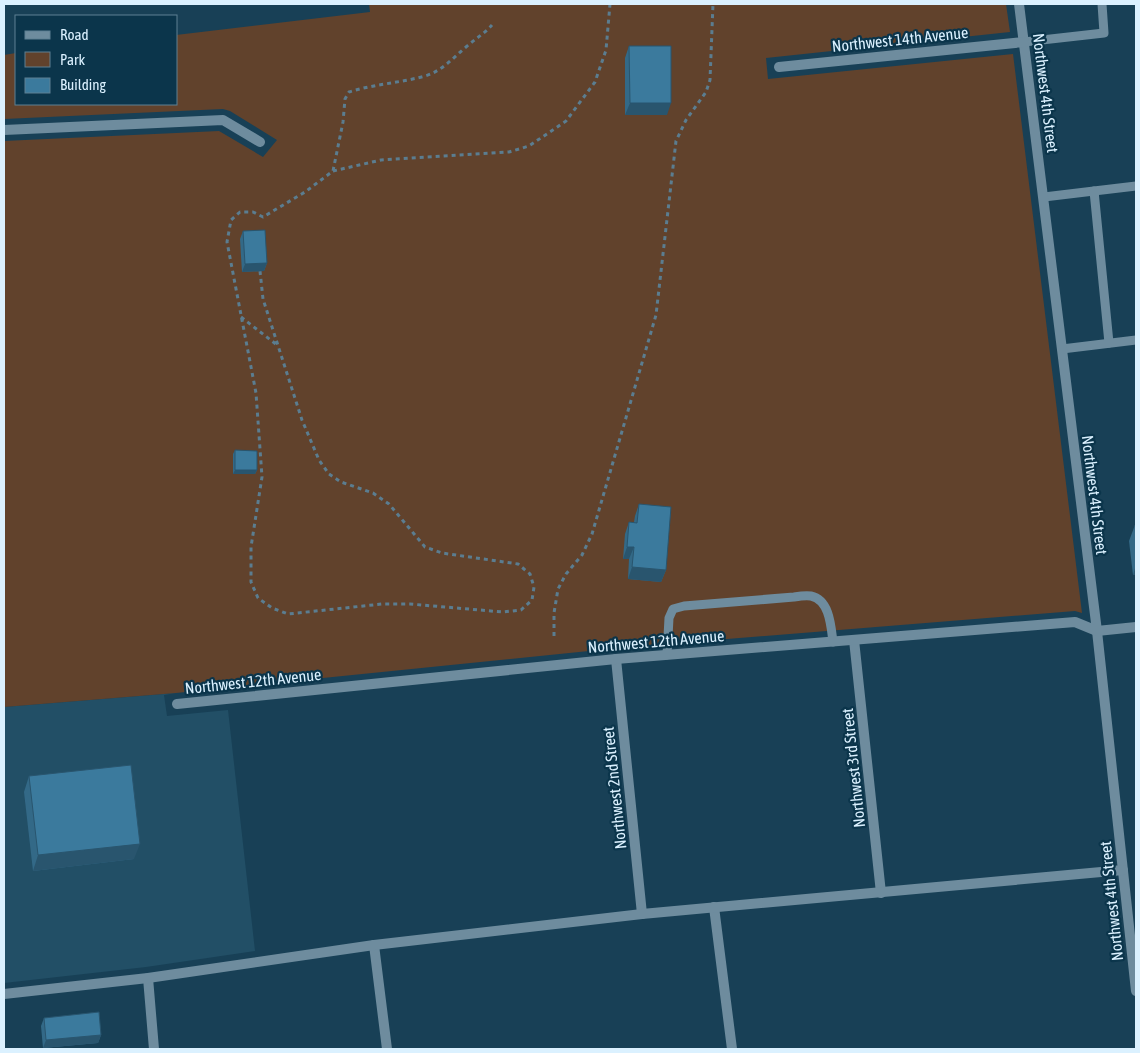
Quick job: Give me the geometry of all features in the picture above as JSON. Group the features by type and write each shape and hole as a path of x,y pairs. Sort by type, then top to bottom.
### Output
{"street":[{"name":"Northwest 4th Street","path":"1019,4 1097,631 1136,991"},
{"name":"Northwest 14th Avenue","path":"780,67 1024,42"},
{"path":"4,130 223,120 260,142"},
{"name":"Northwest 12th Avenue","path":"178,704 616,659 1075,622 1097,631 1136,627"},
{"name":"Northwest 3rd Street","path":"854,640 881,893"},
{"name":"Northwest 2nd Street","path":"616,659 642,914"},
{"path":"4,994 148,978 374,945 642,914 1123,870"},
{"path":"714,907 732,1049"},
{"path":"374,945 386,1049"},
{"path":"148,978 154,1049"}],"lane":[{"path":"1024,42 1104,33 1102,4"},
{"path":"1044,196 1136,186"},
{"path":"1094,191 1109,343"},
{"path":"1062,350 1136,340"},
{"path":"667,655 669,618 673,609 684,606 794,596 812,596 822,602 828,614 833,642"}],"path":[{"path":"260,271 263,299 302,420 319,460 329,474 341,482 374,493 389,504 425,546 442,553 518,564 530,574 534,587 532,600 521,610 504,612 410,604 382,604 288,614 272,608 258,598 251,582 251,548 262,477 256,393 227,242 231,220 240,212 253,212 263,217 306,192 332,171 381,160 509,152 529,146 566,121 595,82 606,50 610,4"},
{"path":"554,636 554,614 558,589 566,574 582,555 592,534 656,315 676,141 686,120 706,92 710,80 712,4"},
{"path":"332,171 343,122 345,99 349,92 360,88 425,76 436,71 483,35 492,25"},
{"path":"240,316 278,346"}],"shaded area":[{"path":"176,693 164,695 167,716 228,710 255,951 146,967 4,983 4,707"}],"green space":[{"path":"369,4 1006,4 1010,32 766,58 768,79 1013,54 1082,613 1075,611 628,647 176,693 4,707 4,141 219,131 263,157 277,140 230,111 223,109 4,119 4,55 15,53 15,105 178,105 178,35 370,12"}],"building":[{"path":"629,46 671,46 671,103 630,103"},
{"path":"265,230 267,263 245,264 243,231"},
{"path":"235,450 257,451 257,470 235,470"},
{"path":"639,504 671,507 666,570 632,567 634,547 627,547 629,522 637,523"},
{"path":"131,765 140,844 38,855 29,776"},
{"path":"99,1012 101,1035 46,1040 44,1018"}]}
